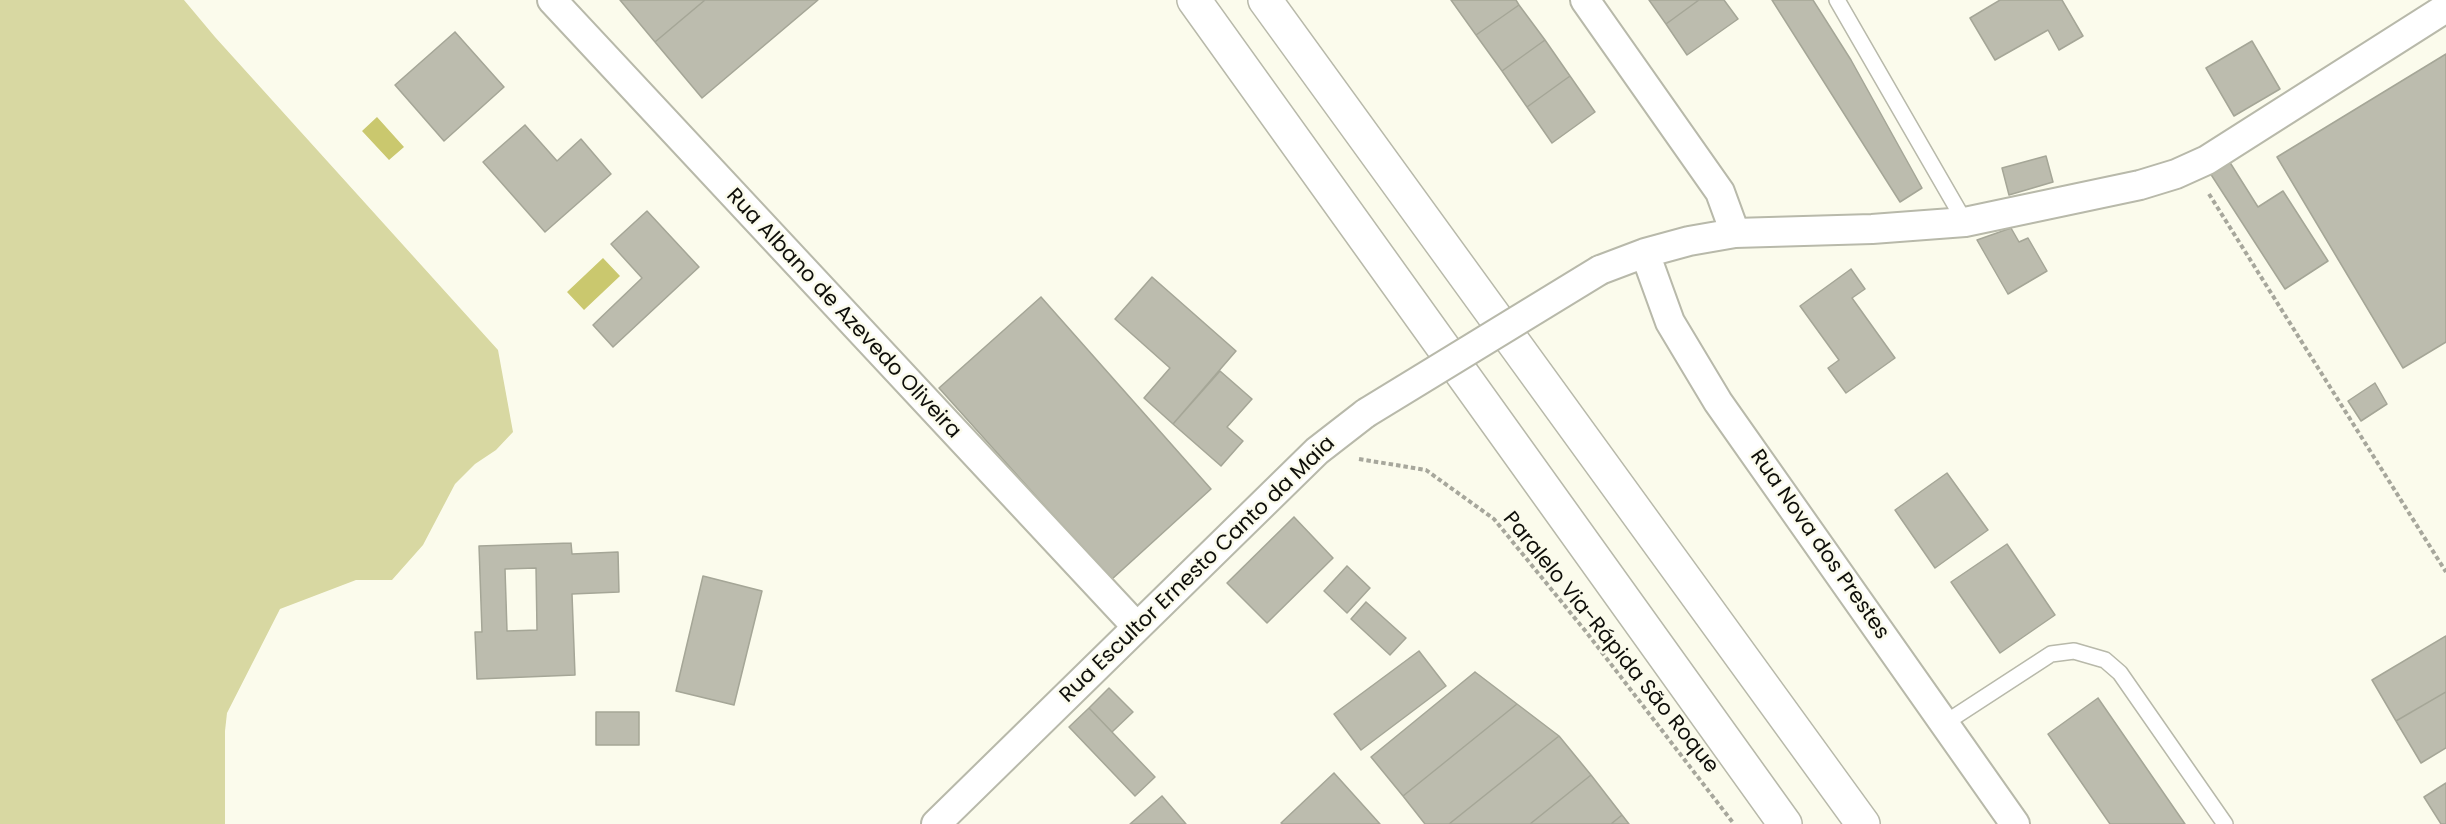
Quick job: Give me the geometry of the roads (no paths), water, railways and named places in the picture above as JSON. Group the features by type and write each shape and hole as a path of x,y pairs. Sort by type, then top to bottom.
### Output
{"highway":[{"path":"1194,0 1785,824"},
{"path":"1265,0 1863,824"}],"street":[{"name":"Rua Albano de Azevedo Oliveira","path":"552,0 1137,627"},
{"path":"1585,0 1720,192 1735,233"},
{"name":"Rua Escultor Ernesto Canto da Maia","path":"936,824 1317,451 1366,414 1600,270 1645,253 1689,241 1735,233 1872,229 1965,222 2140,185 2207,160 2446,9"},
{"name":"Rua Nova dos Prestes","path":"1645,253 1670,322 1718,402 2015,824"}],"lane":[{"path":"1837,0 1965,222"},
{"path":"1945,723 2052,654 2074,651 2105,660 2120,673 2225,824"}]}
